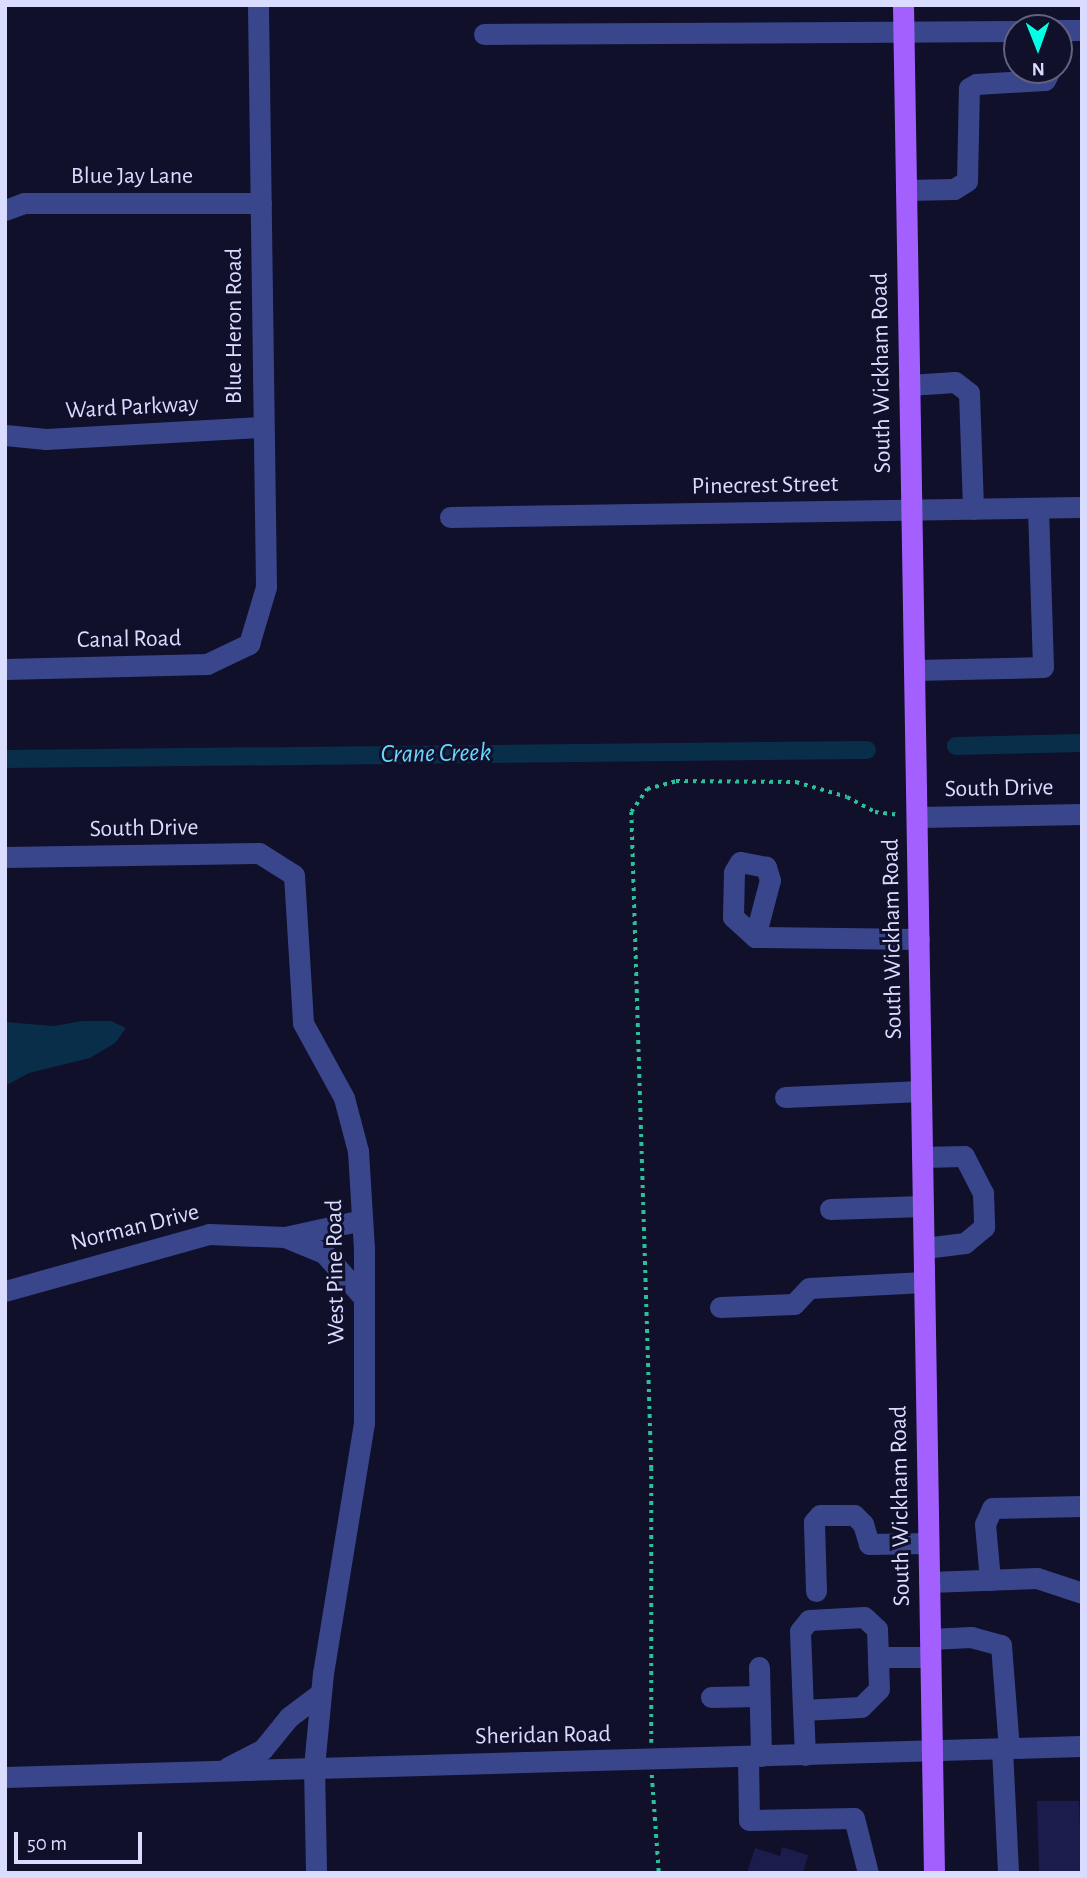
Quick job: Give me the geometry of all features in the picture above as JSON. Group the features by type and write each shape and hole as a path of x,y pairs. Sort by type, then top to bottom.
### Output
{"main road":[{"name":"South Wickham Road","path":"902,5 934,1873"}],"street":[{"name":"Blue Heron Road","path":"249,644 266,587 258,5"},
{"path":"484,34 1003,31"},
{"path":"906,190 954,189 967,181 970,89 976,84 1003,82"},
{"name":"Blue Jay Lane","path":"5,210 24,203 261,204"},
{"path":"909,385 955,382 970,393 973,509"},
{"name":"Ward Parkway","path":"5,435 46,439 262,428"},
{"path":"914,670 1043,667 1038,508"},
{"name":"Pinecrest Street","path":"450,517 1082,508"},
{"name":"Canal Road","path":"5,669 207,664 249,644"},
{"name":"South Drive","path":"917,817 1082,814"},
{"name":"South Drive","path":"5,857 259,853 282,863"},
{"name":"West Pine Road","path":"282,863 294,875 298,898 299,997 303,1023 344,1098 358,1151 362,1220 364,1423 321,1693 314,1766 316,1873"},
{"path":"755,937 919,939"},
{"path":"785,1097 921,1091"},
{"path":"922,1157 964,1156 983,1194 984,1227 965,1242 924,1248"},
{"path":"830,1209 923,1206"},
{"name":"Norman Drive","path":"5,1292 209,1234 285,1237 362,1220"},
{"path":"285,1237 324,1253 364,1298"},
{"path":"720,1307 794,1304 809,1288 924,1282"},
{"path":"990,1580 985,1524 992,1508 1082,1506"},
{"path":"816,1591 814,1522 820,1515 854,1515 863,1524 869,1544 928,1543"},
{"path":"929,1582 1037,1578 1082,1593"},
{"path":"803,1710 861,1707 879,1689 877,1629 864,1617 809,1620 800,1631 803,1710 805,1755"},
{"path":"878,1657 930,1648 971,1637 1001,1645 1008,1873"},
{"path":"759,1667 749,1820 854,1818 868,1873"},
{"path":"223,1770 263,1749 289,1717 321,1693"},
{"path":"711,1697 759,1696"},
{"name":"Sheridan Road","path":"5,1777 314,1766 653,1760 1082,1746"}],"path":[{"path":"659,1873 653,1760 651,1469 631,812 647,789 676,781 796,782 847,797 875,812 917,817"}],"water":[{"path":"82,1021 111,1021 126,1028 115,1043 90,1058 29,1073 5,1086 5,1022 54,1026"}],"building":[{"path":"1037,1801 1079,1801 1082,1873 1039,1873"},
{"path":"782,1847 808,1855 803,1873 747,1873 755,1848 780,1856"}],"waterway":[{"name":"Crane Creek","path":"956,746 1082,743"},
{"name":"Crane Creek","path":"5,759 867,750"}]}
